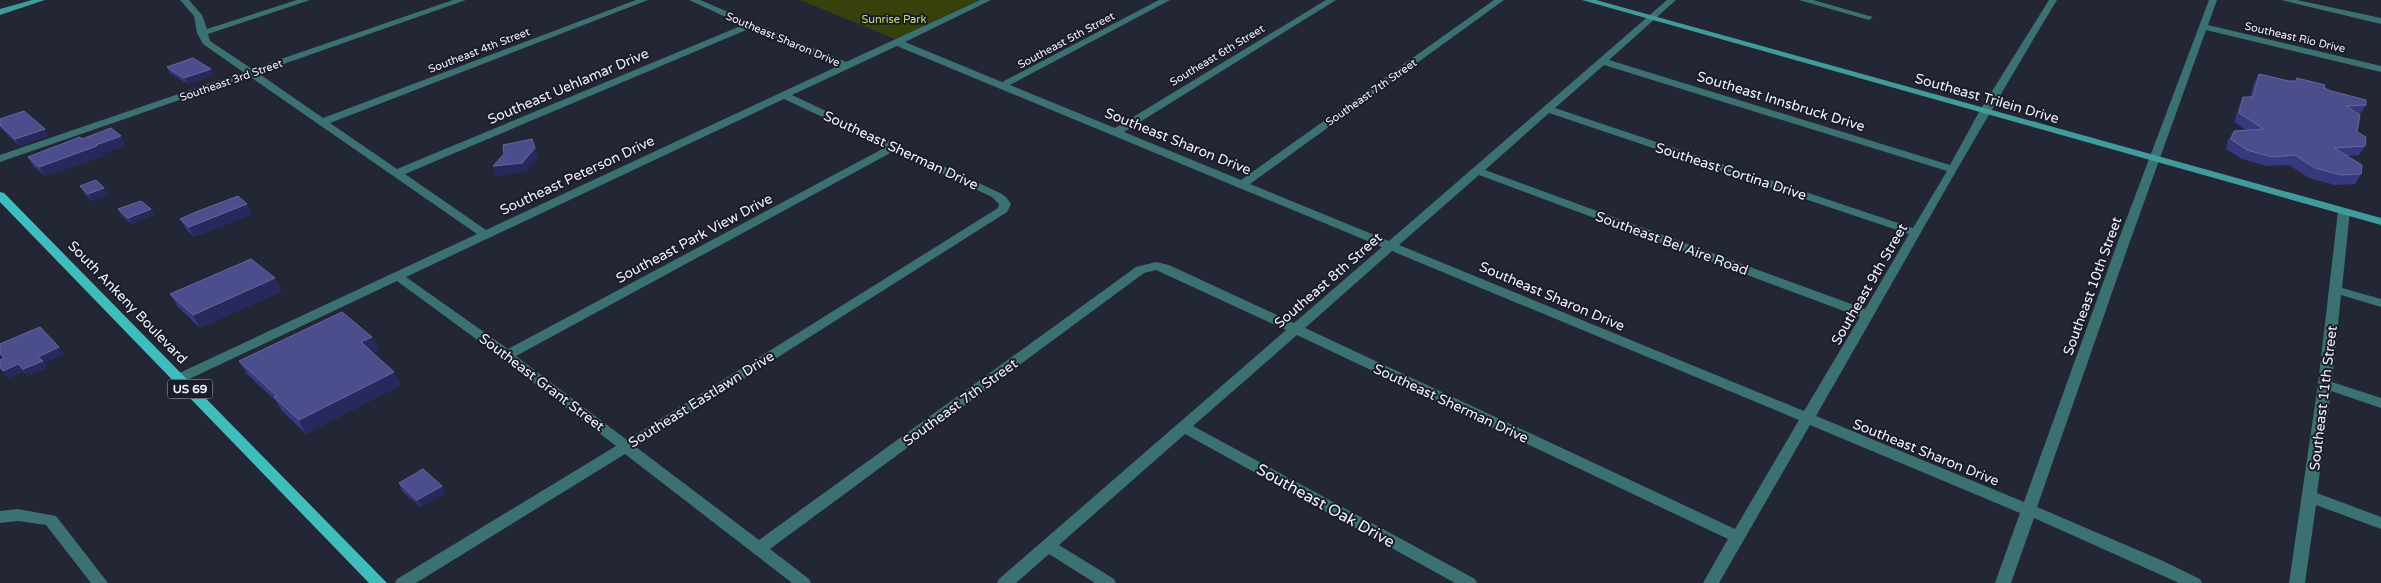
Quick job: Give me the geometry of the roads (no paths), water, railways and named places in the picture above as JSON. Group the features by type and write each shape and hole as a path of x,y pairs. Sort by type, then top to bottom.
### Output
{"main road":[{"name":"South Ankeny Boulevard","path":"0,195 379,583"}],"street":[{"path":"0,4 16,0"},
{"path":"0,12 41,0"},
{"path":"184,0 198,15 206,42 485,235"},
{"path":"202,33 306,0"},
{"name":"Southeast 3rd Street","path":"0,159 462,0"},
{"name":"Southeast 4th Street","path":"323,122 644,0"},
{"name":"Southeast Sharon Drive","path":"693,0 846,66"},
{"name":"Southeast Peterson Drive","path":"180,378 987,0"},
{"name":"Southeast 5th Street","path":"1003,86 1166,0"},
{"name":"Southeast 6th Street","path":"1116,132 1332,0"},
{"name":"Southeast 7th Street","path":"1242,184 1500,0"},
{"name":"Southeast Trilein Drive","path":"1586,0 2381,222"},
{"name":"Southeast 8th Street","path":"1004,583 1672,0"},
{"path":"1803,0 1870,17"},
{"name":"Southeast 9th Street","path":"1711,583 1954,169 1984,112 2053,0"},
{"name":"Southeast 10th Street","path":"2003,583 2154,159 2213,0"},
{"path":"2286,0 2381,21"},
{"name":"Southeast Uehlamar Drive","path":"396,174 751,25"},
{"name":"Southeast Rio Drive","path":"2204,27 2381,69"},
{"name":"Southeast Sharon Drive","path":"897,42 2029,510 2155,564 2194,583"},
{"name":"Southeast Innsbruck Drive","path":"1601,61 1954,169"},
{"name":"Southeast Sherman Drive","path":"784,95 1002,199 1005,204 999,214"},
{"name":"Southeast Cortina Drive","path":"1546,109 1916,232"},
{"name":"Southeast Park View Drive","path":"507,355 894,147"},
{"name":"Southeast Bel Aire Road","path":"1476,170 1868,315"},
{"name":"Southeast 11th Street","path":"2297,583 2311,497 2344,211"},
{"name":"Southeast Eastlawn Drive","path":"403,583 999,214"},
{"name":"Southeast 7th Street","path":"758,549 1140,270 1156,266 1165,268"},
{"name":"Southeast Sherman Drive","path":"1165,268 1738,538"},
{"name":"Southeast Grant Street","path":"397,276 507,355 803,583"},
{"path":"2336,290 2381,304"},
{"path":"2325,384 2381,403"},
{"name":"Southeast Oak Drive","path":"1183,426 1469,583"},
{"path":"2311,497 2381,523"},
{"path":"0,518 18,514 51,520 98,582"},
{"path":"1048,545 1108,583"}],"park label":[{"name":"Sunrise Park","path":"894,19"}]}
